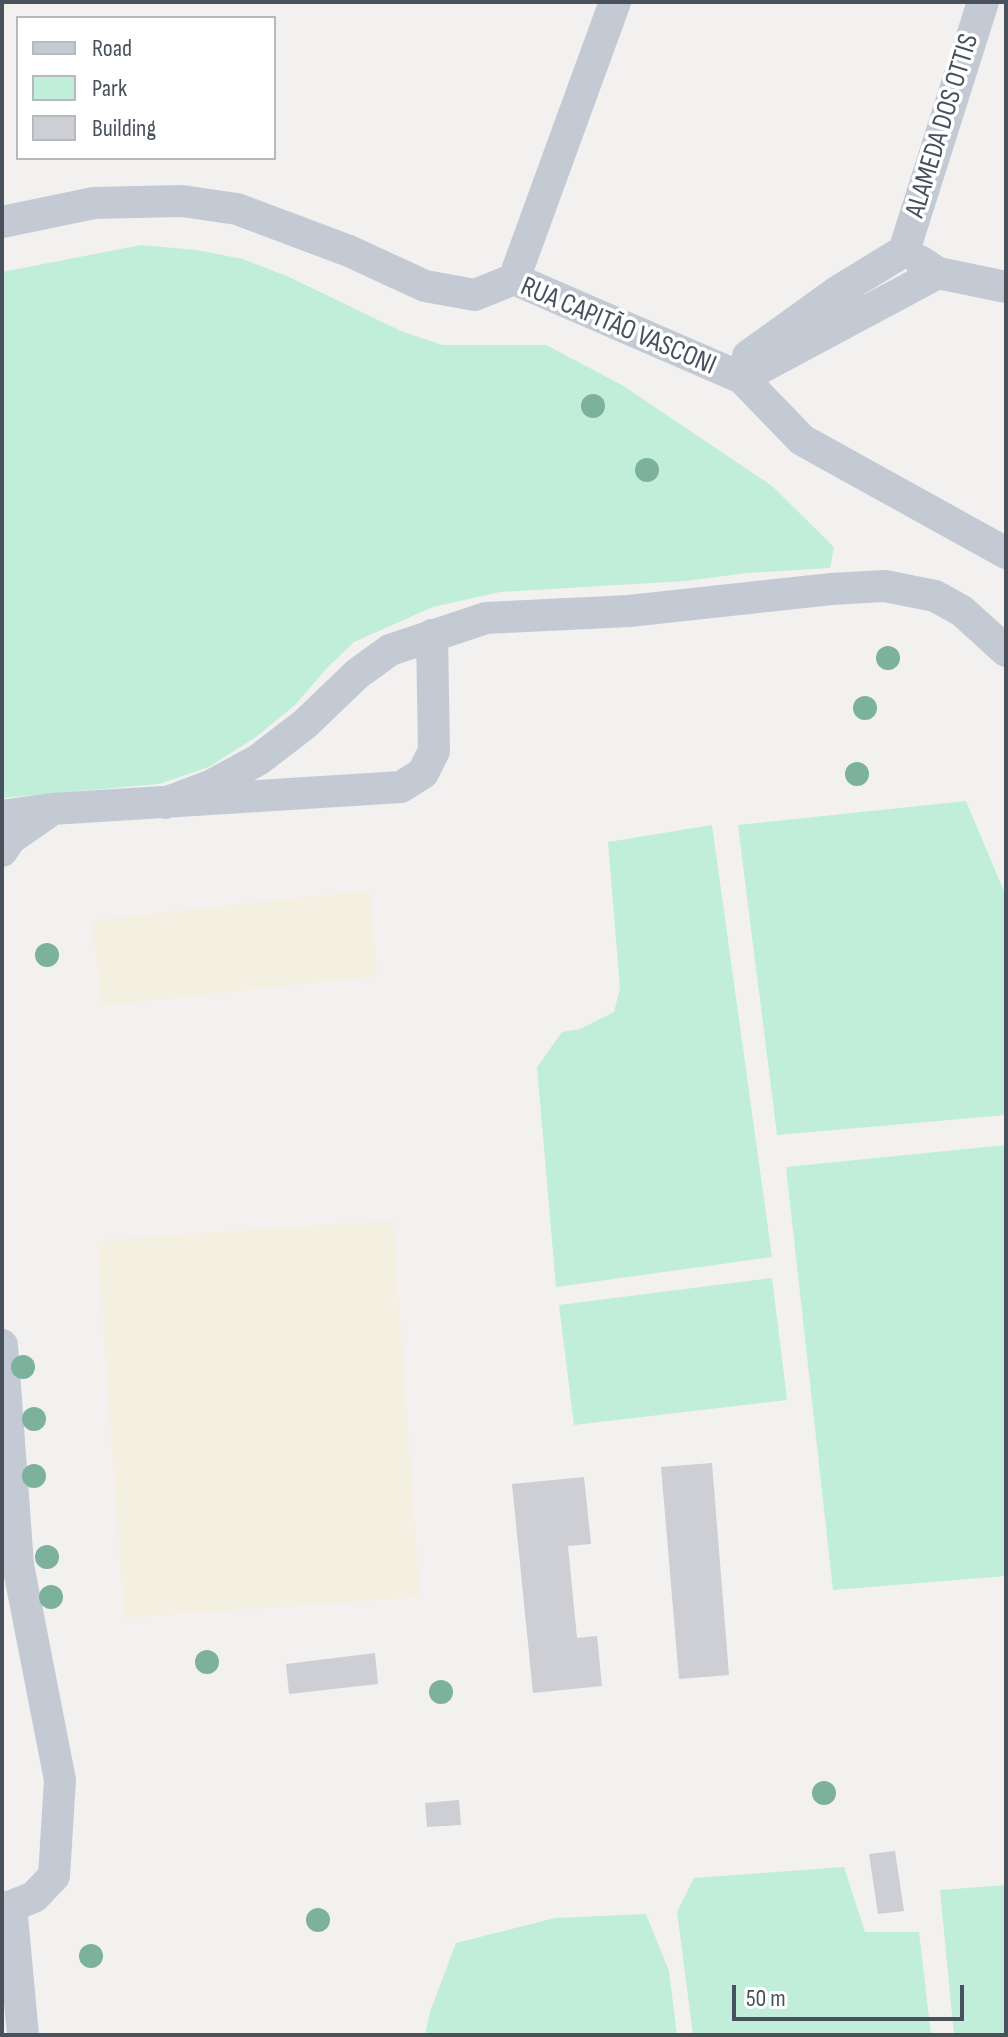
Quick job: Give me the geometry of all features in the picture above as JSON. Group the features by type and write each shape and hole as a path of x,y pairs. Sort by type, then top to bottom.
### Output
{"street":[{"path":"514,279 615,2"},
{"name":"ALAMEDA DOS OTTIS","path":"904,251 983,2"},
{"name":"RUA CAPITÃO VASCONI","path":"2,222 94,203 182,201 237,209 349,251 425,286 475,295 514,279 734,375 802,440 1006,553"},
{"path":"734,375 837,292 904,251 938,273 1006,287"},
{"path":"734,375 938,273"},
{"path":"165,803 210,786 258,760 305,724 357,674 390,650 486,618 629,611 885,586 935,596 962,611 1006,651"},
{"path":"2,816 52,809 401,787 423,773 434,751 432,635"},
{"path":"2,851 11,838 52,809"},
{"path":"2,1345 18,1565 60,1780 54,1876 34,1897 6,1908 23,2035"}],"green space":[{"path":"141,245 196,250 243,259 289,277 403,332 443,345 546,345 622,385 772,486 834,547 830,568 747,573 686,581 500,592 433,607 354,642 295,705 256,737 209,767 159,784 2,798 2,272"},
{"path":"966,801 1006,896 1006,1115 777,1135 738,825"},
{"path":"712,825 772,1257 556,1287 537,1067 562,1032 580,1029 614,1012 620,988 608,842"},
{"path":"1006,1145 1006,1576 833,1590 786,1167"},
{"path":"772,1278 787,1400 574,1425 559,1305"},
{"path":"844,1867 865,1932 919,1932 931,2035 693,2035 677,1912 694,1878"},
{"path":"1006,1885 1006,2035 954,2035 940,1890"},
{"path":"646,1914 669,1971 677,2035 425,2035 430,2012 456,1943 555,1918"}],"sand":[{"path":"369,890 378,976 102,1006 92,920"},
{"path":"393,1220 420,1597 124,1618 97,1240"}],"building":[{"path":"712,1463 729,1675 679,1679 661,1467"},
{"path":"584,1477 591,1544 568,1546 577,1638 597,1636 602,1686 533,1693 512,1484"},
{"path":"375,1653 378,1684 289,1694 286,1664"},
{"path":"459,1800 461,1825 427,1827 425,1803"},
{"path":"895,1851 904,1911 878,1914 869,1854"}]}
